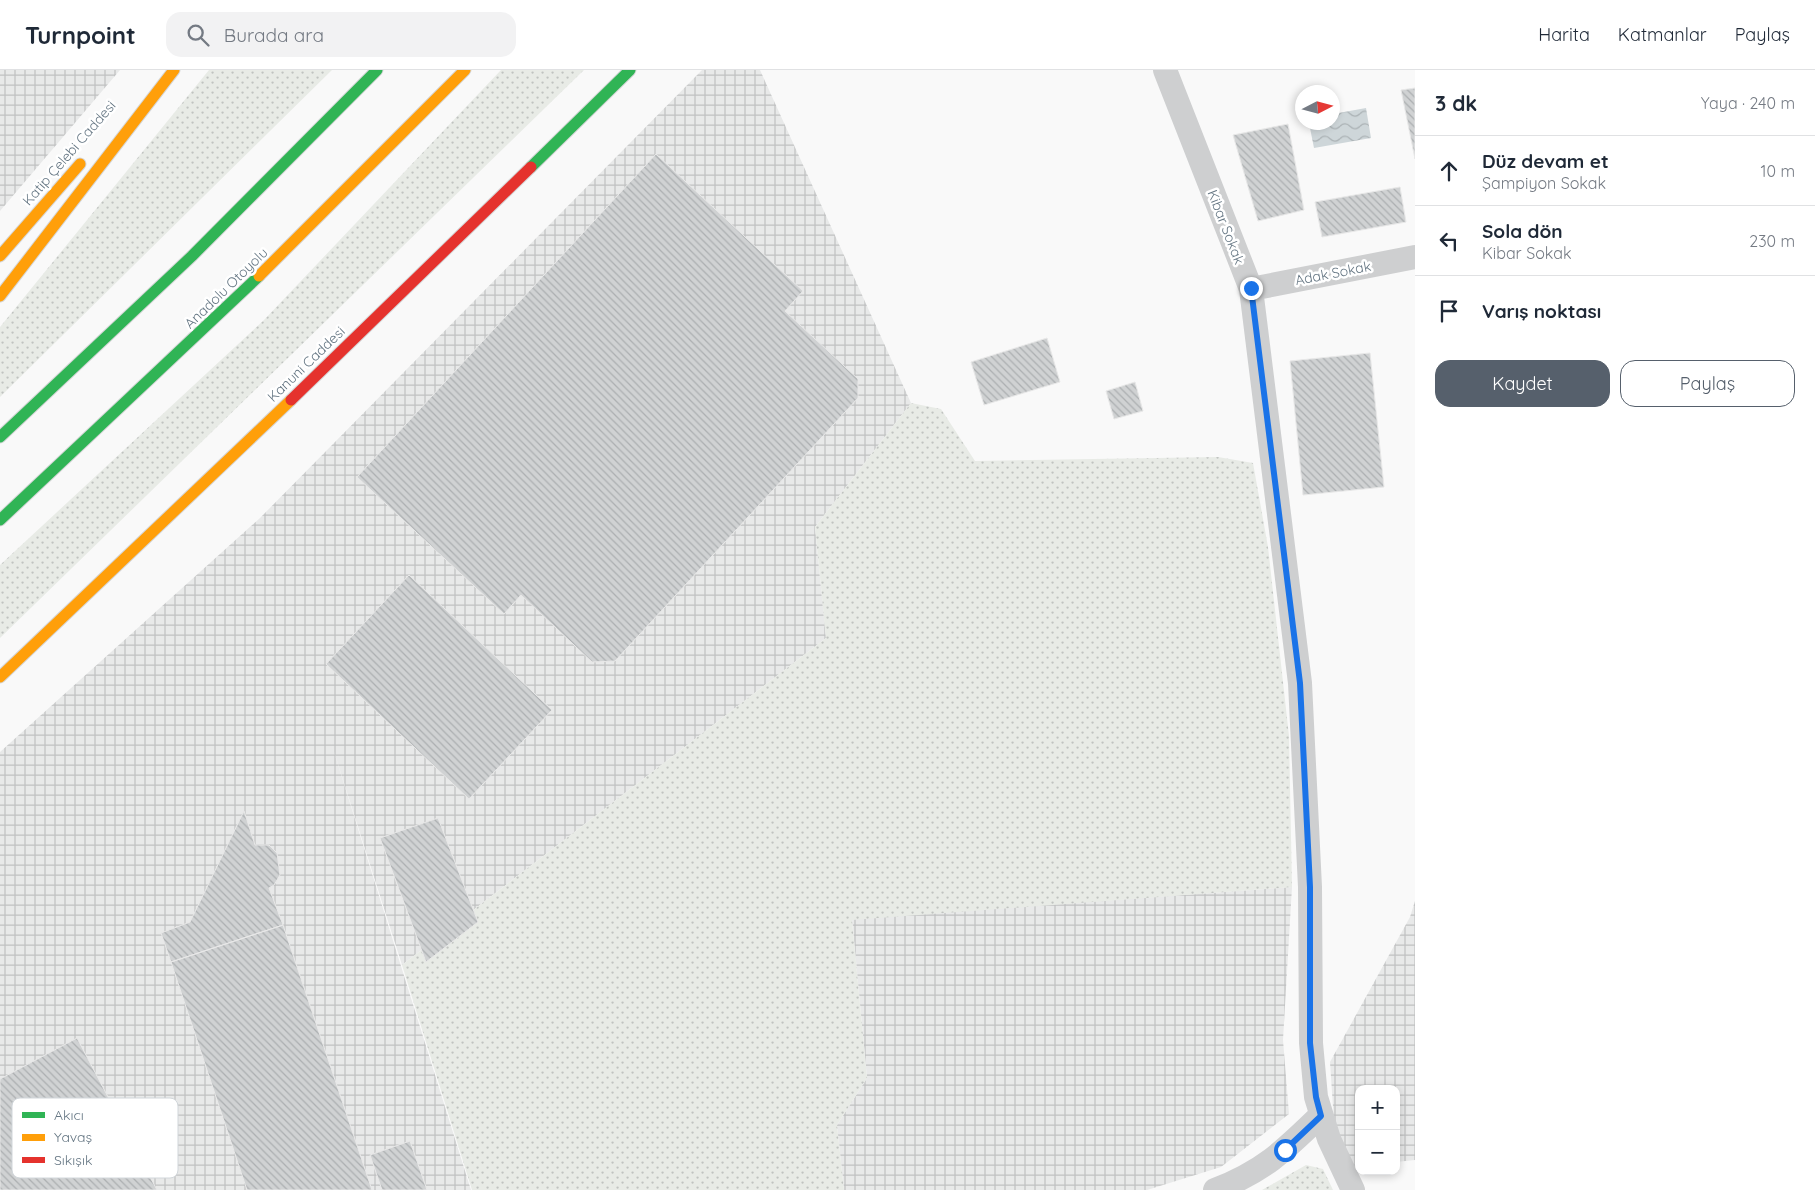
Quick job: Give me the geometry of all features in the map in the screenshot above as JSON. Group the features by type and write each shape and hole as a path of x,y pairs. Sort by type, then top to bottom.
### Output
{"main road":[{"name":"Katip Çelebi Caddesi","path":"136,100 162,70"},
{"path":"0,296 174,70"},
{"path":"0,437 75,368 279,171 377,70"},
{"name":"Anadolu Otoyolu","path":"0,520 129,402 315,222 465,70"},
{"name":"Kanuni Caddesi","path":"0,677 182,506 630,70"},
{"name":"Katip Çelebi Caddesi","path":"0,256 90,152"}],"street":[{"name":"Kibar Sokak","path":"1165,70 1251,288 1300,683 1310,887 1310,1043 1316,1097 1321,1116 1352,1190"},
{"name":"Adak Sokak","path":"1251,288 1415,257"},
{"path":"1215,1190 1261,1169 1285,1150 1321,1116"}],"shaded area":[{"path":"0,70 120,70 0,211"},
{"path":"209,70 332,70 0,397 0,327"},
{"path":"501,70 584,70 0,638 0,565 264,320"},
{"path":"702,70 760,70 911,403 815,527 826,638 402,965 330,739 471,1190 0,1190 0,752 260,518"},
{"path":"911,403 941,409 975,461 1218,457 1253,463 1268,547 1289,736 1292,887 852,920 867,1078 837,1125 844,1190 472,1190 402,965 826,638 815,527"},
{"path":"1292,887 1283,1040 1289,1114 1221,1167 1147,1190 844,1190 837,1125 867,1078 852,919"},
{"path":"1415,901 1415,1160 1400,1162 1400,1085 1355,1085 1355,1167 1353,1167 1334,1122 1330,1062 1410,917"},
{"path":"1306,1165 1323,1169 1333,1190 1262,1190"}],"water":[{"path":"1366,108 1371,138 1314,148 1310,130 1340,130 1340,113"}],"building":[{"path":"1415,88 1415,159 1401,90"},
{"path":"1288,124 1304,210 1258,221 1233,135"},
{"path":"656,154 803,291 785,311 858,379 858,398 615,661 592,662 521,595 504,614 357,477"},
{"path":"1400,187 1406,222 1322,237 1315,202"},
{"path":"1047,338 1060,382 984,405 971,362"},
{"path":"1370,353 1384,487 1303,495 1290,361"},
{"path":"1135,382 1143,411 1114,419 1106,391"},
{"path":"409,575 552,710 469,799 326,664"},
{"path":"244,811 255,845 269,845 277,853 280,875 274,885 269,888 283,925 171,962 161,933 190,922"},
{"path":"438,818 478,922 426,962 380,838"},
{"path":"283,925 372,1190 247,1190 171,962"},
{"path":"77,1038 109,1098 12,1098 12,1178 151,1178 157,1190 0,1190 0,1079"},
{"path":"410,1141 427,1190 382,1190 370,1155"}],"traffic: fast":[{"path":"0,437 192,256 377,70"},
{"path":"531,167 630,70"},
{"path":"0,520 259,276"}],"traffic: slow":[{"path":"0,296 174,70"},
{"path":"259,276 465,70"},
{"path":"0,256 80,164"},
{"path":"0,677 291,400"}],"traffic: jam":[{"path":"291,400 531,167"}],"route":[{"path":"1251,288 1300,683 1310,887 1310,1043 1316,1097 1321,1116 1285,1150"}]}
